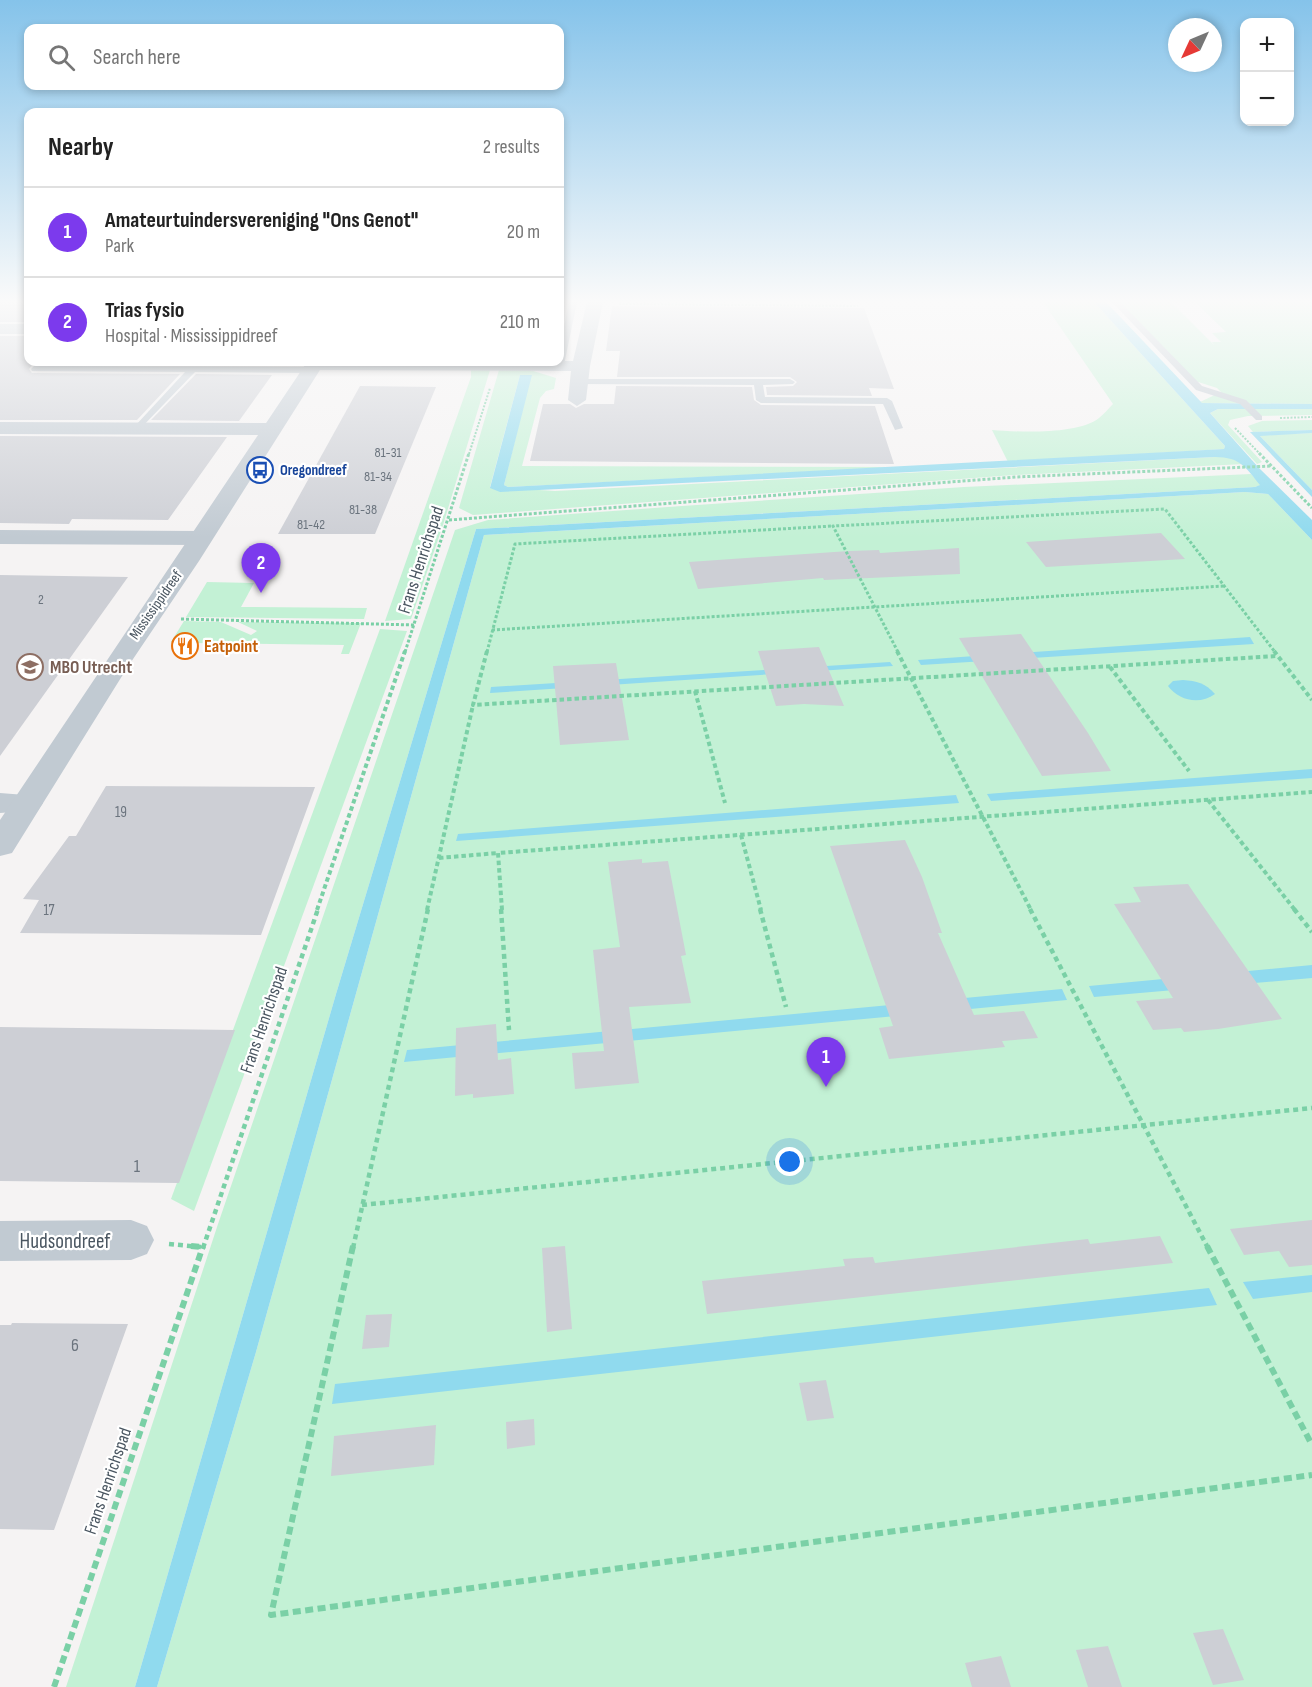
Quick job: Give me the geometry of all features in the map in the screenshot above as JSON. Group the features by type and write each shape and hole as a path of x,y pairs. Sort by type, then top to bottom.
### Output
{"street":[{"name":"Mississippidreef","path":"0,845 14,803 147,618 303,381"},
{"path":"0,428 270,429"},
{"path":"0,537 200,538"},
{"name":"Hudsondreef","path":"0,1241 131,1240"}],"lane":[{"path":"138,428 182,381"},
{"path":"1192,381 1199,388 1244,402 1256,414"},
{"path":"579,382 790,382"},
{"path":"758,382 761,400 887,401 898,428"}],"path":[{"name":"Frans Henrichspad","path":"54,1687 414,625 492,381"},
{"path":"1312,417 1256,414 1233,425 1312,508"},
{"path":"449,520 1016,477 1271,466"},
{"path":"1312,700 1165,509 515,544 472,705 272,1616 1312,1475"},
{"path":"833,526 982,817 1312,1445"},
{"path":"492,630 1224,586"},
{"path":"147,618 371,622 414,625"},
{"path":"472,705 1278,656"},
{"path":"1110,666 1189,771"},
{"path":"695,691 725,803"},
{"path":"438,858 1312,792"},
{"path":"1209,800 1312,932"},
{"path":"741,835 786,1007"},
{"path":"498,853 509,1030"},
{"path":"362,1205 1312,1108"}],"green space":[{"path":"470,381 487,381 443,525 411,619 385,621"},
{"path":"496,381 518,381 490,487 555,491 1215,457 1228,457 1245,464 1014,475 473,515 459,508"},
{"path":"530,381 556,381 554,389 546,391 540,398 522,466 899,467 508,487 504,485"},
{"path":"1097,381 1166,381 1225,446 1224,449 1008,462 992,430 1047,431 1077,427 1099,418 1113,404"},
{"path":"1194,381 1312,381 1312,404 1200,402 1221,392 1217,388"},
{"path":"1218,409 1312,409 1312,415 1248,416 1230,420 1228,425 1262,462 1257,464 1210,413"},
{"path":"1312,420 1312,430 1253,432 1248,426 1262,421"},
{"path":"1312,433 1312,490 1259,435"},
{"path":"1251,474 1261,485 476,529 336,994 135,1687 66,1687 218,1224 455,530 488,520 682,506 964,487"},
{"path":"1245,492 1268,494 1312,540 1312,1687 157,1687 256,1352 484,535"},
{"path":"207,582 254,583 241,607 367,608 364,619 186,617"},
{"path":"184,621 221,622 251,635 257,631 238,622 361,623 349,654 341,654 344,645 192,643 195,637 183,637 179,643 171,642"},
{"path":"380,629 407,631 194,1211 171,1199"}],"water":[{"path":"518,381 531,381 504,485 508,487 1224,449 1225,446 1166,381 1181,381 1202,403 1312,404 1312,409 1218,409 1210,413 1259,468 1312,520 1312,540 1268,494 1245,492 484,535 256,1352 157,1687 135,1687 336,994 476,529 1260,485 1237,461 1215,457 500,492 490,488"},
{"path":"1312,430 1312,433 1260,436 1312,490 1312,497 1250,432"},
{"path":"1250,637 1254,644 921,665 918,660"},
{"path":"890,662 893,666 490,693 491,687"},
{"path":"1173,681 1200,683 1215,694 1203,700 1190,700 1178,695 1168,686"},
{"path":"1312,769 1312,778 991,801 987,794"},
{"path":"956,795 959,803 456,841 458,834"},
{"path":"1312,965 1312,978 1094,997 1089,986"},
{"path":"1062,989 1067,1000 404,1062 407,1050"},
{"path":"1312,1275 1312,1292 1253,1299 1243,1282"},
{"path":"1209,1288 1217,1305 332,1404 335,1384"}],"building":[{"path":"0,381 174,381 137,420 0,420"},
{"path":"189,381 268,381 239,421 151,420"},
{"path":"795,381 891,381 894,389 869,388 872,396 767,395 766,387 793,386 797,382"},
{"path":"360,386 436,387 375,534 278,534"},
{"path":"616,386 752,387 754,400 761,405 875,406 894,464 530,461 543,404 570,404 576,408 584,404 614,404"},
{"path":"0,436 227,437 168,520 72,519 69,524 0,523"},
{"path":"1161,533 1185,559 1046,567 1026,542"},
{"path":"959,548 960,574 824,580 823,578 698,589 689,562 849,551 879,550 880,553"},
{"path":"0,575 128,577 0,756"},
{"path":"1021,634 1111,771 1042,776 959,638"},
{"path":"819,647 844,706 804,704 776,706 758,651"},
{"path":"616,663 629,740 560,745 553,666"},
{"path":"106,786 315,787 261,935 20,933 39,900 23,899 69,836 76,836"},
{"path":"905,840 922,877 942,933 938,933 974,1015 1024,1011 1038,1038 1002,1041 1005,1047 889,1059 879,1028 893,1026 830,846"},
{"path":"642,859 642,863 668,861 686,955 681,956 691,1003 629,1007 639,1083 575,1089 572,1053 604,1051 593,950 620,947 608,862"},
{"path":"1188,884 1282,1019 1184,1032 1181,1028 1153,1030 1136,1001 1173,998 1114,904 1141,902 1133,887"},
{"path":"496,1024 498,1060 511,1058 514,1094 473,1098 473,1094 455,1096 456,1028"},
{"path":"0,1027 235,1030 179,1183 0,1181"},
{"path":"1312,1220 1312,1265 1289,1267 1279,1251 1244,1255 1230,1229"},
{"path":"1160,1236 1173,1263 707,1314 702,1281 845,1266 843,1259 873,1257 875,1263 1088,1239 1090,1244"},
{"path":"565,1246 572,1329 547,1332 542,1248"},
{"path":"392,1314 389,1347 362,1349 366,1315"},
{"path":"12,1323 128,1324 54,1530 0,1529 0,1325 11,1325"},
{"path":"826,1380 834,1418 807,1421 799,1383"},
{"path":"534,1419 535,1445 507,1449 506,1422"},
{"path":"436,1425 434,1465 331,1476 334,1436"},
{"path":"1223,1629 1244,1680 1213,1685 1193,1633"},
{"path":"1108,1646 1122,1687 1088,1687 1076,1650"},
{"path":"1001,1656 1011,1687 972,1687 965,1663"}],"place":[{"name":"Oregondreef","path":"260,470"},
{"name":"Trias fysio","path":"261,593"},
{"name":"Eatpoint","path":"185,646"},
{"name":"MBO Utrecht","path":"30,667"},
{"name":"Amateurtuindersvereniging \"Ons Genot\"","path":"826,1087"}]}
